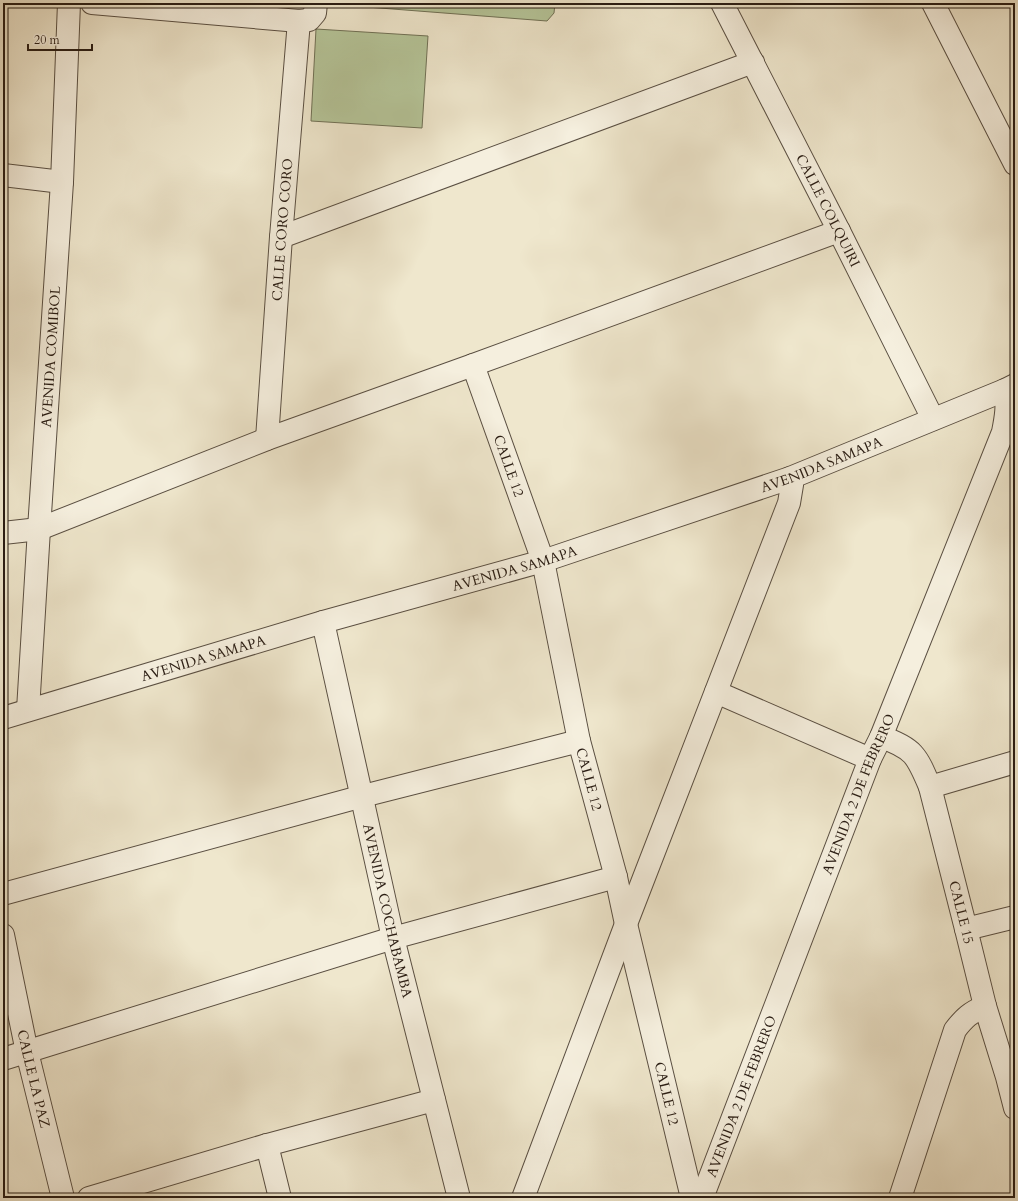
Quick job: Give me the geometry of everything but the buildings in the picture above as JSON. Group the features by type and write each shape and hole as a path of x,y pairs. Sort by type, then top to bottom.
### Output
{"street":[{"name":"AVENIDA COMIBOL","path":"28,710 62,182 69,3"},
{"path":"92,3 310,12"},
{"name":"CALLE COLQUIRI","path":"722,3 839,231 933,419"},
{"path":"933,3 1015,164"},
{"name":"CALLE CORO CORO","path":"267,439 281,237 310,12"},
{"path":"281,237 753,62"},
{"path":"3,175 62,182"},
{"path":"3,533 39,529 267,439 839,231"},
{"name":"CALLE 12","path":"473,365 543,561 579,741 616,878 692,1198"},
{"name":"AVENIDA SAMAPA","path":"3,718 324,622 543,561 790,478 1010,387"},
{"name":"AVENIDA 2 DE FEBRERO","path":"702,1198 870,759 881,737 1003,432 1010,387"},
{"path":"523,1198 626,924 789,503 792,485 790,478"},
{"name":"AVENIDA COCHABAMBA","path":"324,622 393,938 460,1198"},
{"path":"716,692 870,759"},
{"name":"CALLE 15","path":"881,737 905,747 915,756 930,787 984,1006 1011,1076 1015,1108"},
{"path":"3,894 363,796 579,741"},
{"path":"930,787 1015,762"},
{"path":"3,1059 393,938 616,878"},
{"path":"966,929 1015,917"},
{"name":"CALLE LA PAZ","path":"3,935 27,1052 64,1198"},
{"path":"900,1198 956,1030 969,1013 984,1006"},
{"path":"89,1198 268,1145 434,1100"},
{"path":"268,1145 280,1198"}],"green space":[{"path":"338,3 555,3 554,13 547,21 341,5"},
{"path":"316,29 428,36 422,128 311,121"}]}
